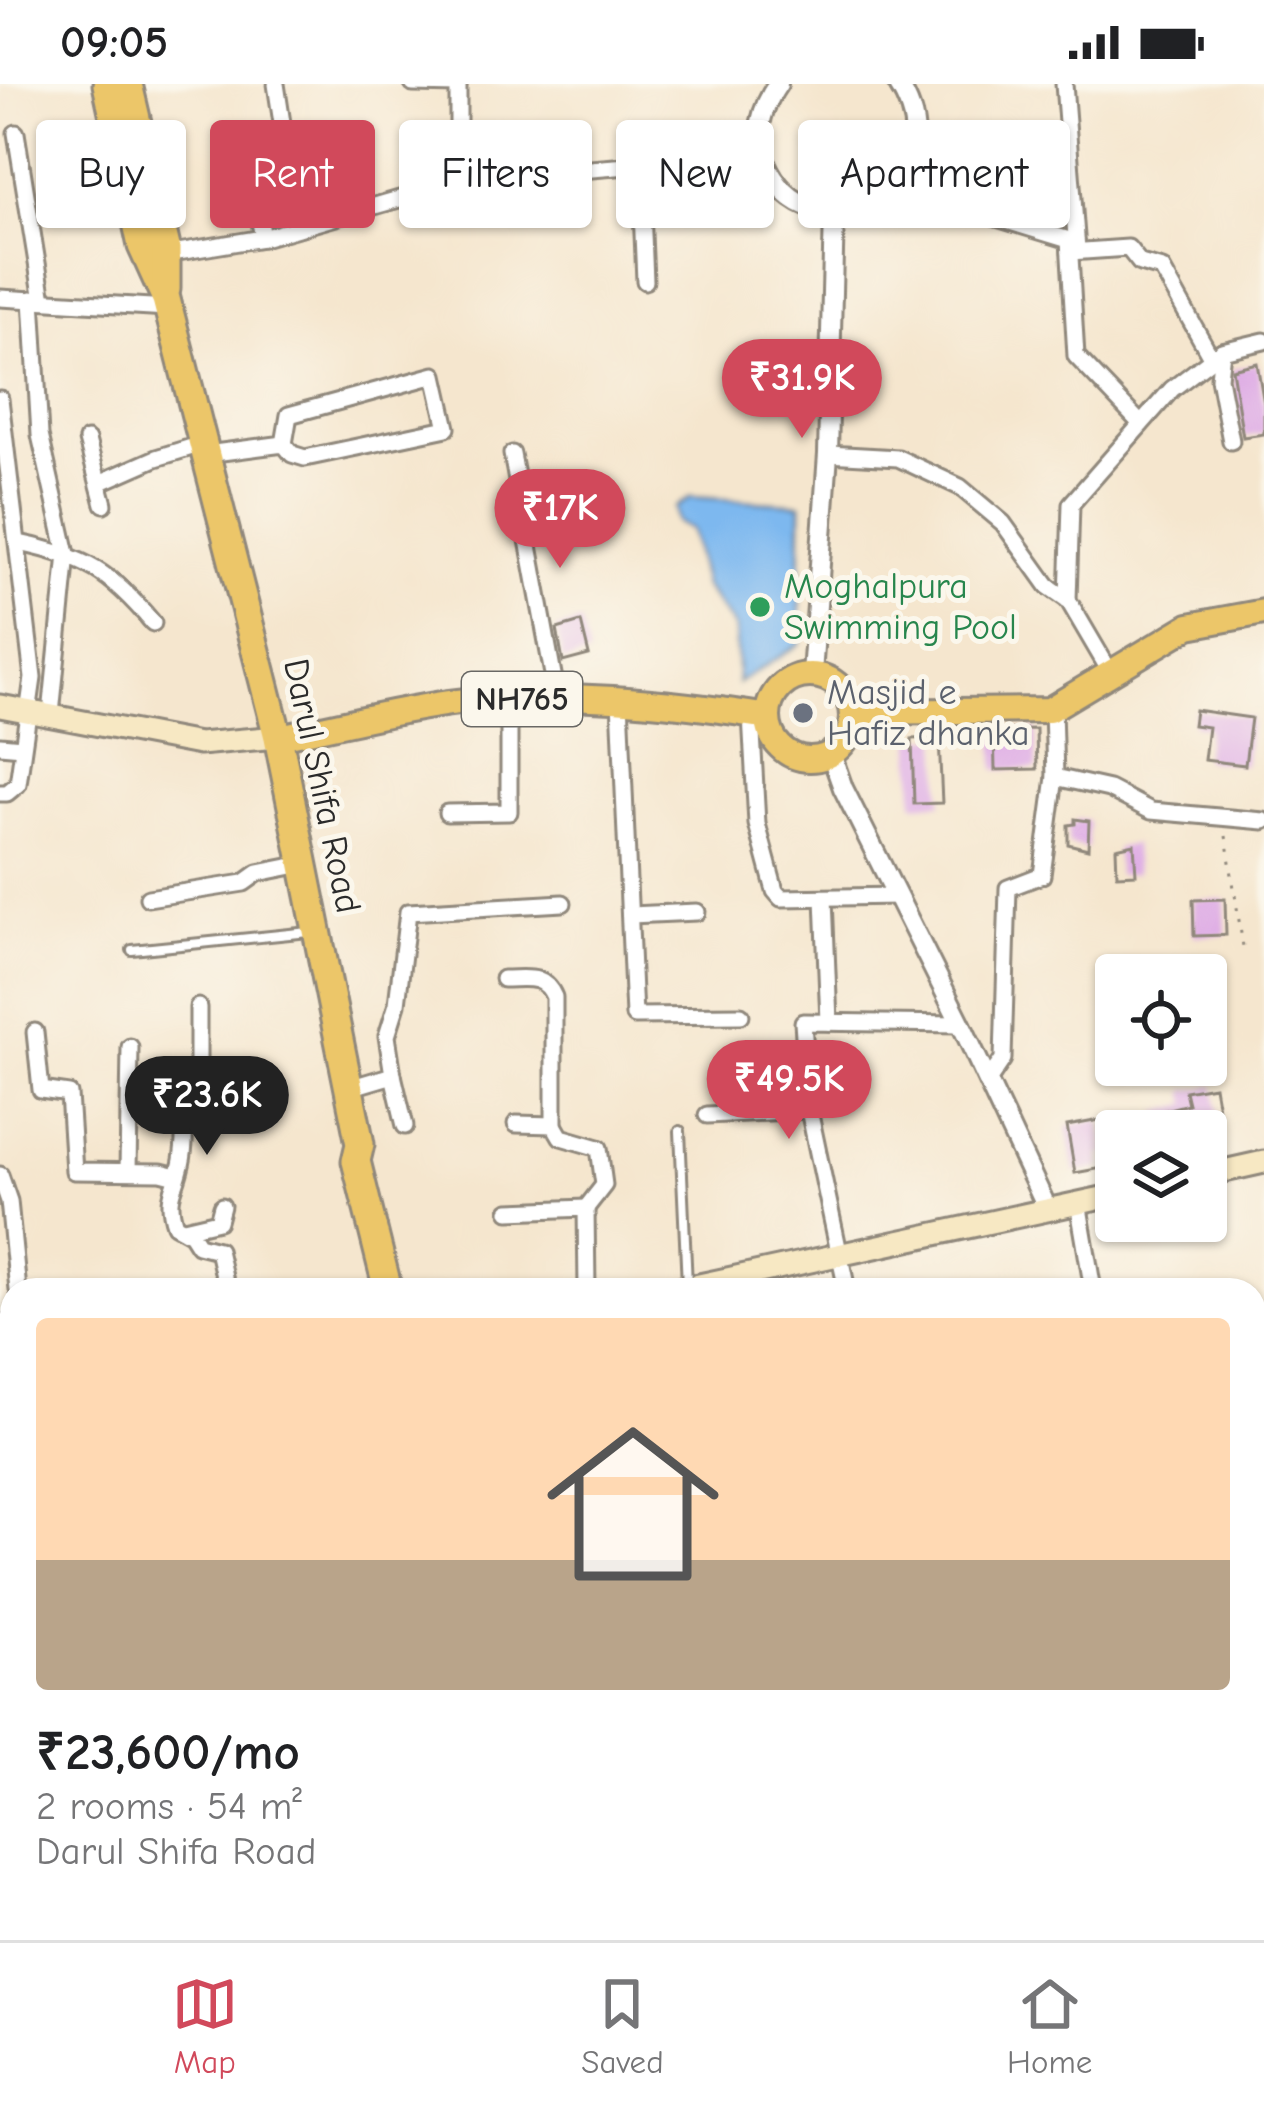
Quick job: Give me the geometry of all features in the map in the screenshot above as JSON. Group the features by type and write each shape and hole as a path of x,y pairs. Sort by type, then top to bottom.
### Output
{"highway":[{"name":"Darul Shifa Road","path":"107,84 119,120"},
{"name":"Darul Shifa Road","path":"128,84 133,120"},
{"name":"Darul Shifa Road","path":"142,228 142,246 167,303 278,737 360,1144 356,1161 385,1278"},
{"name":"Darul Shifa Road","path":"156,228 166,254 167,303"},
{"path":"360,1144 370,1159 401,1278"}],"main road":[{"path":"852,712 1053,709 1109,670 1189,626 1264,611"},
{"path":"812,674 836,683 848,696 852,712 844,743 815,759 784,750 760,716 790,680 812,674"},
{"name":"NH765","path":"278,737 457,702 557,696 681,704 760,716"},
{"path":"0,706 199,744 278,737"},
{"path":"1227,1170 1264,1162"},
{"path":"730,1278 1095,1199"}],"street":[{"path":"276,84 282,120"},
{"path":"412,84 458,85 458,120"},
{"path":"761,120 766,101 778,84"},
{"path":"909,84 899,85 914,120"},
{"path":"1064,84 1076,356 1141,424"},
{"path":"0,794 18,784 22,747 40,712 67,554 40,436 38,300 16,133"},
{"path":"774,179 798,200"},
{"path":"261,228 263,238"},
{"path":"166,254 296,228"},
{"path":"643,228 645,281"},
{"path":"812,674 828,454 834,228"},
{"path":"1030,228 1069,240 1074,252"},
{"path":"1074,252 1128,248 1140,262 1162,269 1216,354 1232,441"},
{"path":"0,298 167,303"},
{"path":"1068,600 1071,504 1172,389 1216,354 1264,341"},
{"path":"435,375 447,428 305,458 292,454 284,444 289,416 435,375"},
{"path":"0,399 6,498 19,543 40,712"},
{"path":"87,440 104,504"},
{"path":"98,483 156,458 284,444"},
{"path":"512,454 557,696"},
{"path":"828,454 898,458 960,487 1003,523 1048,586 1068,600 1109,670"},
{"path":"19,543 67,554 119,583 153,623"},
{"path":"446,813 509,812 509,699"},
{"path":"620,700 634,1016 741,1016"},
{"path":"988,1081 1003,1060 1008,888 1042,875 1054,777 1053,709"},
{"path":"760,716 758,824 770,884 781,898 898,896"},
{"path":"0,745 22,747"},
{"path":"831,754 843,788 962,1024 1047,1208"},
{"path":"1054,777 1109,789 1151,811 1264,821"},
{"path":"148,898 244,883 258,873 303,864"},
{"path":"824,898 829,1022"},
{"path":"405,1126 387,1036 397,1004 408,912 563,903"},
{"path":"630,915 697,913"},
{"path":"503,979 540,979 549,986 554,997 554,1125 561,1137 594,1146 602,1153 604,1185 586,1208 587,1278"},
{"path":"198,1006 197,1090 185,1101 177,1176 170,1189 172,1217 175,1225 184,1228 218,1221 222,1206"},
{"path":"845,1278 809,1110 803,1022 962,1024"},
{"path":"35,1032 41,1090 70,1094 74,1171 177,1176"},
{"path":"128,1171 130,1047"},
{"path":"349,1088 393,1075"},
{"path":"707,1114 809,1110"},
{"path":"516,1124 554,1125"},
{"path":"0,1175 9,1201 17,1278"},
{"path":"1078,1202 1091,1278"},
{"path":"509,1211 586,1208"},
{"path":"184,1228 198,1245 218,1250 224,1278"}],"lane":[{"path":"132,950 316,931"},
{"path":"680,1131 682,1278"}],"path":[{"path":"1223,818 1244,953"}],"water":[{"name":"Moghalpura Swimming Pool","path":"690,497 801,504 800,644 738,683 735,628 704,586 691,529 677,522 675,508"}],"building":[{"path":"1257,363 1264,434 1243,437 1232,369"},
{"path":"581,622 589,655 563,662 557,629"},
{"path":"1195,710 1251,718 1245,765 1204,760 1208,727 1193,725"},
{"path":"1036,729 1037,769 995,770 994,730"},
{"path":"939,738 942,803 914,804 912,739"},
{"path":"1075,819 1089,821 1088,849 1068,844 1068,825 1075,824"},
{"path":"1134,844 1136,874 1117,875 1116,848"},
{"path":"1225,899 1226,935 1194,936 1193,900"},
{"path":"1214,1086 1218,1110 1166,1110 1188,1104 1185,1091"},
{"path":"1095,1121 1095,1169 1075,1173 1067,1126"}],"place":[{"name":"Moghalpura Swimming Pool","path":"760,607"},
{"name":"Masjid e Hafiz dhanka","path":"803,713"}]}
